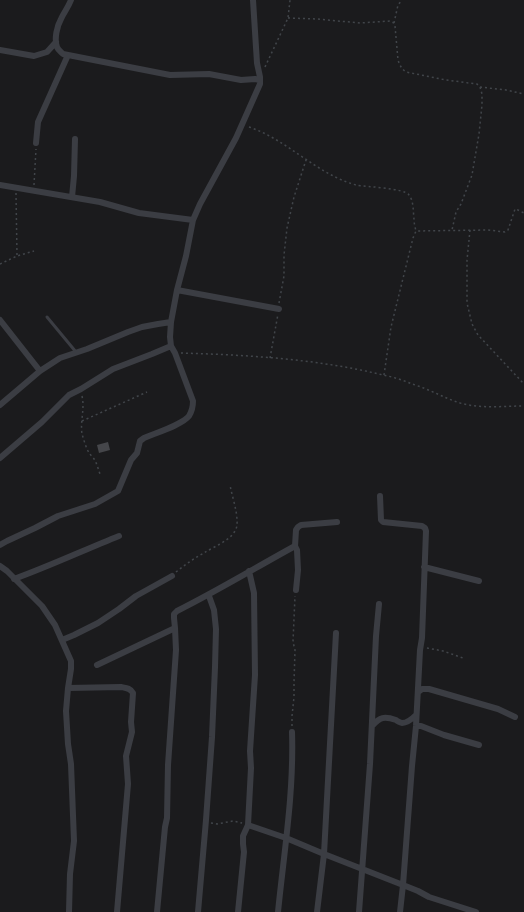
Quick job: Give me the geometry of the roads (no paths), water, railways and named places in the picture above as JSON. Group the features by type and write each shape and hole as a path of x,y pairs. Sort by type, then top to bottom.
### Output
{"street":[{"path":"71,0 67,10 60,20 56,42 58,49 63,54 170,75 209,74 241,80 260,78"},
{"path":"0,545 58,516 95,504 118,491 131,460 137,453 140,442 144,438 182,422 193,410 193,401 171,346 171,322 193,220 203,198 236,138 258,87 260,78 257,63 256,25 253,0"},
{"path":"0,50 34,56 48,52 56,42"},
{"path":"36,143 38,122 68,55"},
{"path":"72,197 75,139"},
{"path":"0,185 100,202 139,213 193,220"},
{"path":"177,290 279,309"},
{"path":"0,320 40,371"},
{"path":"0,405 40,371 60,358 142,327 171,322"},
{"path":"0,458 42,422 69,396 113,369 171,346"},
{"path":"380,496 383,522 422,526 426,531 422,638 416,726 400,912"},
{"path":"296,590 298,556 295,546 296,530 301,525 337,522"},
{"path":"14,579 119,536"},
{"path":"156,912 165,827 168,818 168,766 176,650 174,614 295,546"},
{"path":"0,566 7,571 42,606 55,625 71,661 66,711 71,772 74,841 70,874 69,912"},
{"path":"424,567 479,581"},
{"path":"238,912 244,852 243,836 248,825 251,768 250,751 255,675 254,593 249,571"},
{"path":"62,640 74,636 98,623 136,596 172,576"},
{"path":"198,912 212,737 216,630 214,610 208,596"},
{"path":"359,912 379,604"},
{"path":"97,665 175,628"},
{"path":"318,912 324,854 336,633"},
{"path":"68,688 121,687 127,688 133,693 131,722 132,732 126,756 128,784 117,912"},
{"path":"418,692 422,689 435,690 498,709 515,717"},
{"path":"372,726 381,718 395,720 402,723 407,722 416,715"},
{"path":"416,726 421,726 479,745"},
{"path":"278,912 288,825 293,759 292,732"},
{"path":"248,825 286,838 403,884 429,897 476,912"}],"lane":[{"path":"47,317 76,352"}]}
